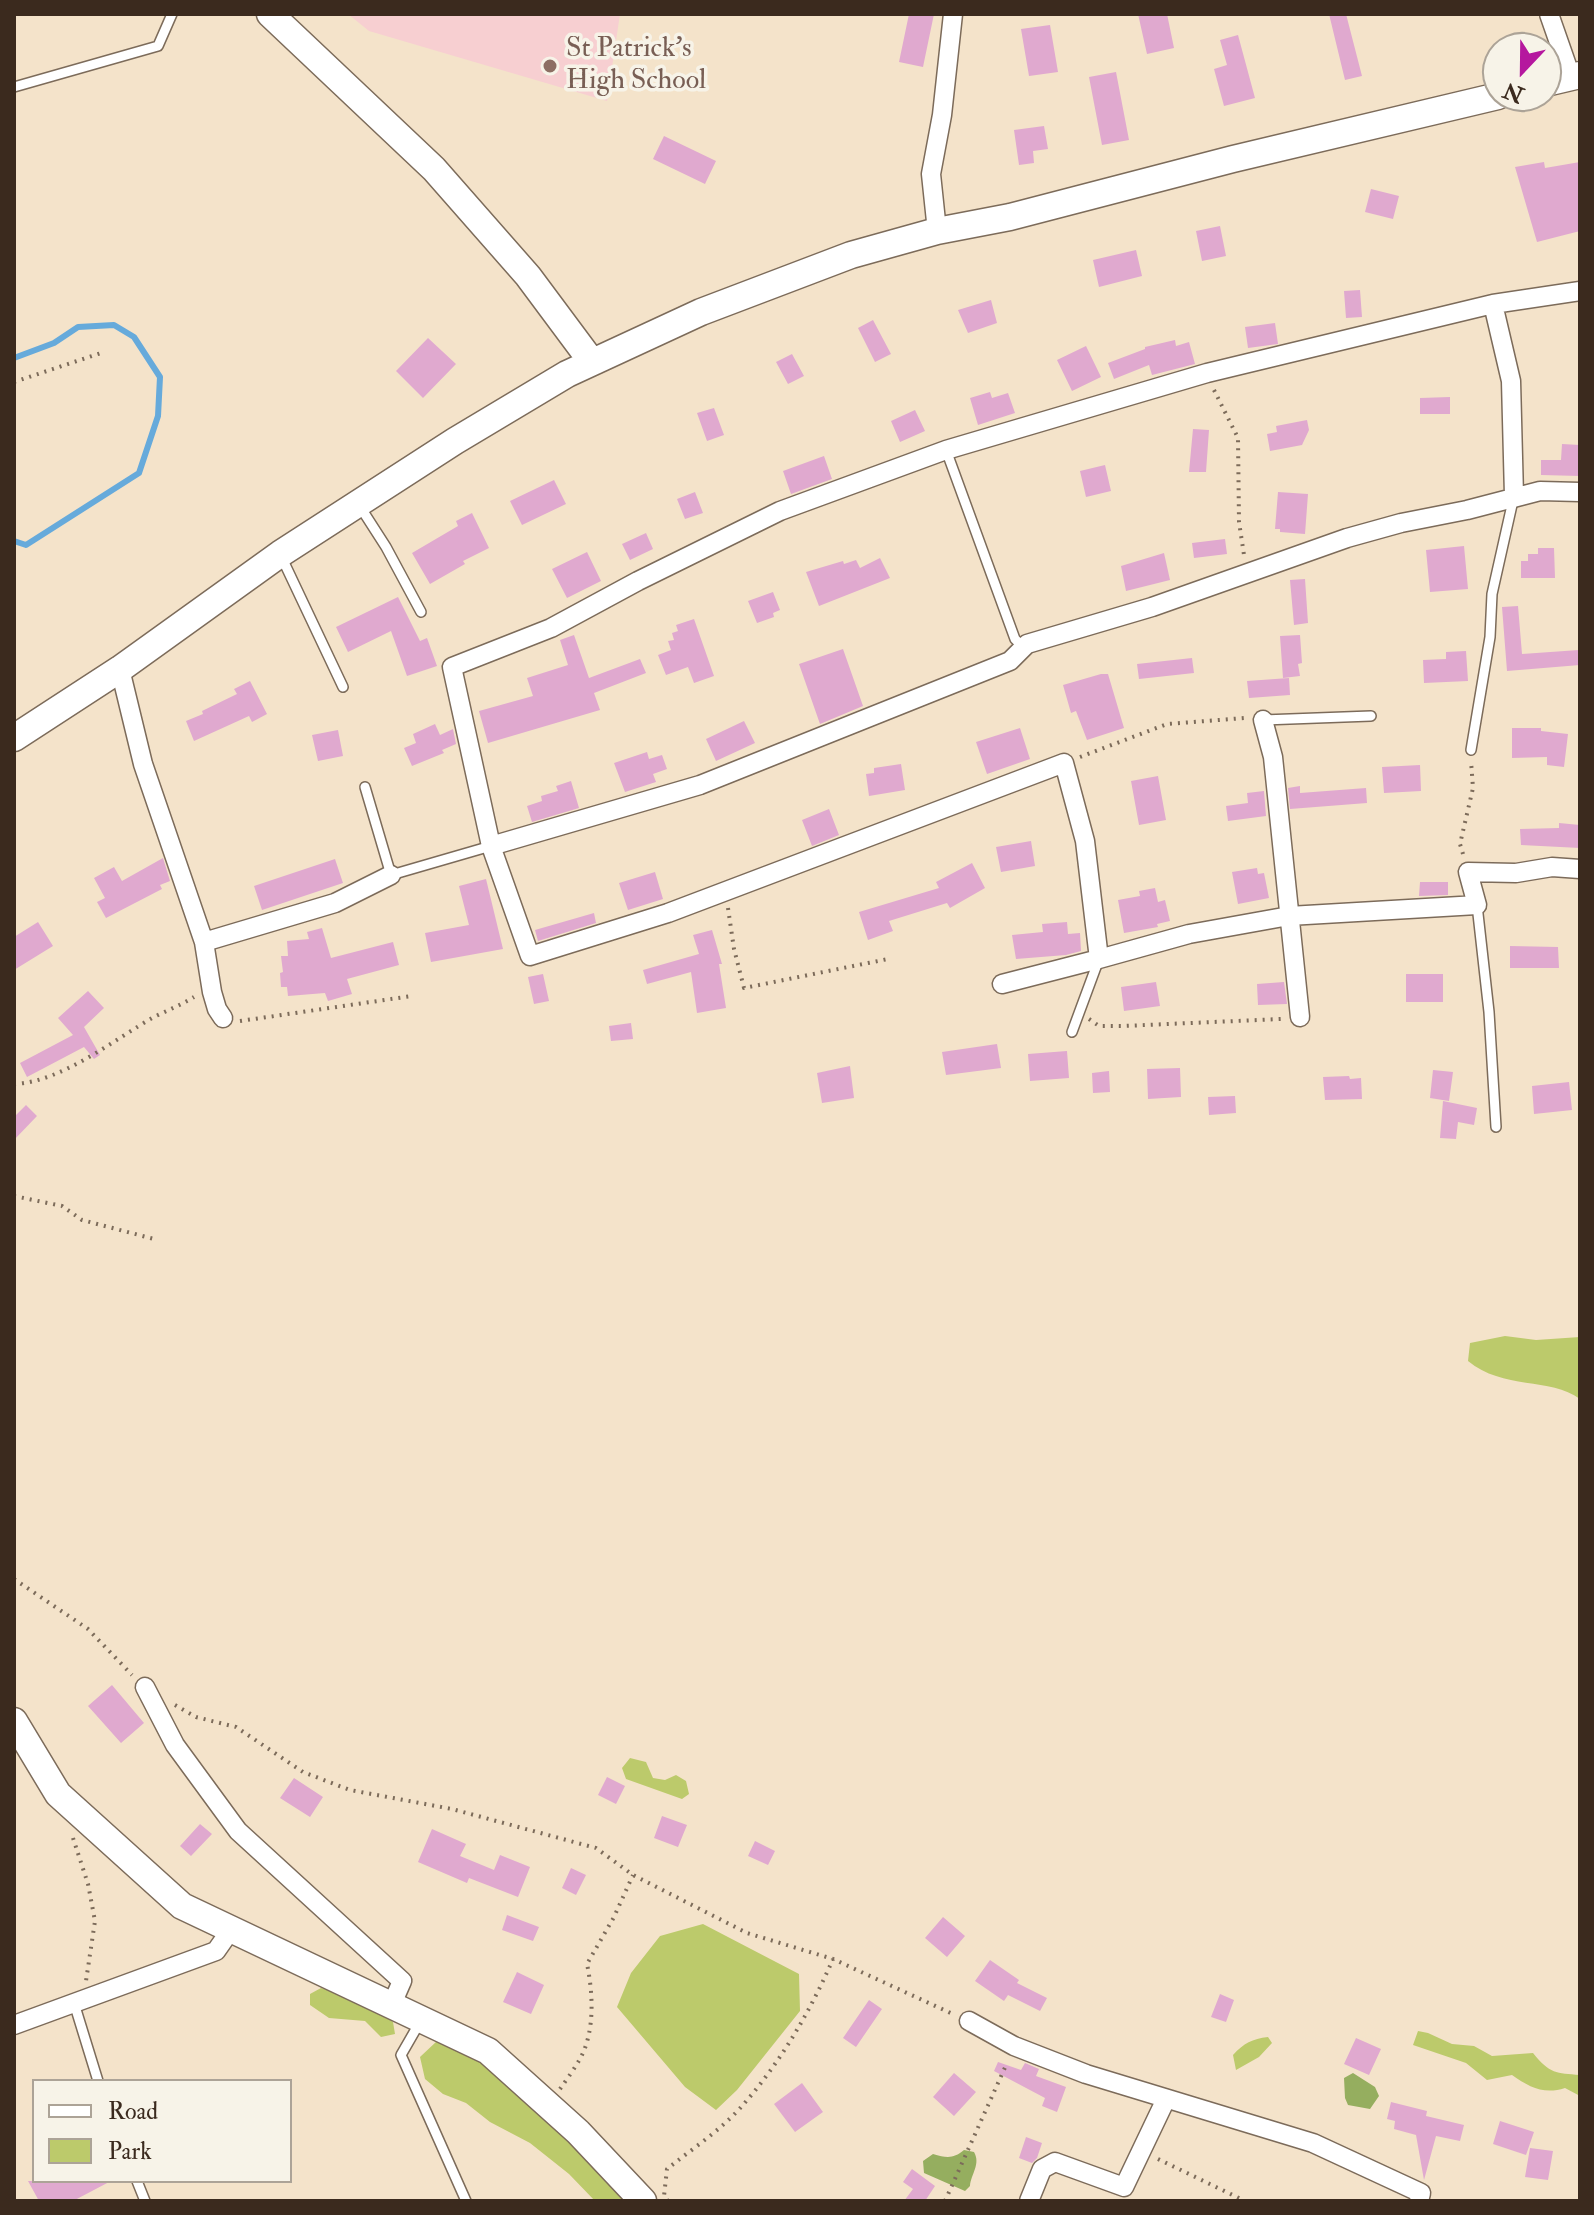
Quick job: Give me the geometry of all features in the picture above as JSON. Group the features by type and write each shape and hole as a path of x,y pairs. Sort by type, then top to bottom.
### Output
{"street":[{"path":"270,14 434,169 528,276 592,362"},
{"path":"937,231 931,174 942,115 953,14"},
{"path":"1549,14 1566,78"},
{"path":"14,738 120,669 280,554 455,441 592,362 714,307 851,255 937,231 1010,217 1233,159 1482,100"},
{"path":"1099,959 1085,841 1064,763 668,913 530,956 491,846 452,667 551,628 780,511 946,450 1207,373 1493,304 1580,291"},
{"path":"1493,304 1511,381 1514,496"},
{"path":"491,846 700,785 1010,661 1027,644 1152,607 1360,534 1540,491 1580,492"},
{"path":"120,669 143,764 204,942 212,992 223,1018"},
{"path":"1263,720 1273,757 1300,1017"},
{"path":"1002,984 1189,934 1289,916 1477,905 1468,872 1516,873 1552,867 1580,869"},
{"path":"204,942 335,903 391,875"},
{"path":"145,1687 175,1745 238,1831 402,1981 392,2004"},
{"path":"14,1721 58,1794 182,1906 488,2051 578,2132 643,2201"},
{"path":"14,2025 216,1951 230,1931"},
{"path":"969,2021 1014,2046 1086,2074 1313,2143 1421,2193 1419,2201"},
{"path":"1029,2201 1042,2169 1055,2162 1124,2187 1166,2099"}],"lane":[{"path":"14,87 158,46 172,14"},
{"path":"946,450 1015,639 1024,648"},
{"path":"1471,750 1490,637 1492,594 1514,496"},
{"path":"359,505 421,612"},
{"path":"280,554 343,687"},
{"path":"1263,720 1371,716"},
{"path":"365,787 391,875 491,846"},
{"path":"1477,905 1489,1012 1496,1127"},
{"path":"1072,1032 1099,959"},
{"path":"80,2001 98,2079"},
{"path":"422,2019 401,2055 466,2201"}],"path":[{"path":"14,382 101,353"},
{"path":"1207,373 1238,438 1239,522 1247,573"},
{"path":"1064,763 1167,724 1236,718 1263,720"},
{"path":"1468,872 1460,844 1473,788 1471,750"},
{"path":"725,890 744,988 888,959"},
{"path":"14,1084 29,1083 73,1066 157,1016 195,996 212,992"},
{"path":"223,1018 230,1022 247,1021 412,996"},
{"path":"1080,1013 1099,1026 1254,1022 1300,1017"},
{"path":"14,1196 62,1206 82,1220 154,1239"},
{"path":"14,1579 88,1629 145,1687 196,1717 236,1727 303,1772 350,1790 452,1809 596,1848 633,1875 747,1933 833,1959 969,2021"},
{"path":"58,1794 88,1884 95,1921 91,1957 80,2001"},
{"path":"549,2106 582,2056 593,1992 587,1964 614,1917 633,1875"},
{"path":"668,2201 664,2196 667,2169 741,2107 816,1999 833,1959"},
{"path":"945,2201 1014,2046"},
{"path":"1141,2151 1245,2201"}],"shaded area":[{"name":"St Patrick's High School","path":"348,14 620,14 607,101 369,31"}],"green space":[{"path":"1505,1336 1536,1340 1580,1337 1580,1399 1555,1388 1496,1376 1468,1361 1470,1343"},
{"path":"630,1758 646,1762 653,1778 665,1780 676,1775 686,1781 689,1794 682,1799 626,1779 622,1768"},
{"path":"703,1924 799,1974 800,2011 737,2090 716,2110 685,2087 617,2007 631,1973 660,1936"},
{"path":"321,1988 377,2011 393,2022 395,2034 381,2037 365,2021 329,2018 310,2005 310,1994"},
{"path":"1418,2031 1452,2044 1474,2046 1492,2056 1533,2053 1554,2071 1580,2075 1580,2096 1565,2088 1550,2091 1537,2089 1512,2075 1487,2080 1466,2063 1413,2045"},
{"path":"1268,2037 1272,2043 1259,2057 1236,2070 1233,2055 1249,2042"},
{"path":"437,2041 474,2051 532,2101 631,2201 595,2201 569,2174 530,2143 490,2122 466,2103 443,2094 425,2079 420,2057"},
{"path":"1353,2073 1375,2087 1379,2096 1370,2109 1348,2105 1344,2078"},
{"path":"964,2150 974,2152 976,2156 970,2186 965,2191 924,2173 923,2161 933,2154 950,2157"}],"building":[{"path":"909,14 934,14 923,67 899,62"},
{"path":"1138,14 1167,14 1174,48 1147,54"},
{"path":"1329,14 1346,14 1362,76 1345,80"},
{"path":"1050,25 1058,72 1029,76 1021,29"},
{"path":"1238,35 1255,98 1224,106 1214,69 1227,65 1220,40"},
{"path":"1116,72 1129,140 1102,145 1089,77"},
{"path":"1044,126 1048,149 1033,151 1034,163 1019,165 1014,130"},
{"path":"664,136 716,161 705,184 653,159"},
{"path":"1544,162 1545,168 1580,162 1580,231 1537,242 1515,167"},
{"path":"1371,189 1399,196 1393,219 1365,212"},
{"path":"1220,226 1226,256 1202,261 1196,231"},
{"path":"1136,250 1142,276 1099,287 1093,260"},
{"path":"1360,290 1362,317 1346,318 1344,291"},
{"path":"991,300 997,323 968,333 958,310"},
{"path":"873,320 891,354 875,362 858,328"},
{"path":"1275,323 1278,344 1248,348 1245,327"},
{"path":"428,338 456,364 423,398 396,371"},
{"path":"1175,340 1176,346 1189,342 1195,364 1152,375 1149,365 1114,379 1108,363 1145,347"},
{"path":"1086,346 1101,377 1072,391 1057,360"},
{"path":"792,354 804,376 788,384 776,362"},
{"path":"990,392 992,398 1008,393 1015,413 978,425 970,398"},
{"path":"1450,397 1450,414 1420,414 1420,398"},
{"path":"714,408 724,435 707,441 697,413"},
{"path":"915,410 925,431 900,442 891,421"},
{"path":"1307,420 1309,430 1302,445 1270,451 1267,434 1277,432 1276,426"},
{"path":"1193,429 1209,430 1206,472 1189,472"},
{"path":"1562,444 1580,445 1580,476 1541,475 1541,460 1561,460"},
{"path":"824,456 832,479 791,494 783,471"},
{"path":"1105,465 1111,491 1086,497 1080,471"},
{"path":"554,480 566,504 522,525 510,501"},
{"path":"695,492 703,513 685,519 677,499"},
{"path":"1278,492 1308,494 1305,534 1275,529"},
{"path":"472,513 489,548 463,561 465,564 430,584 412,553 458,526 456,521"},
{"path":"646,533 653,549 630,560 622,544"},
{"path":"1225,539 1227,554 1194,558 1192,543"},
{"path":"1464,546 1468,589 1430,592 1426,550"},
{"path":"1538,548 1554,548 1555,578 1521,578 1521,561 1528,561 1528,554 1538,554"},
{"path":"587,552 601,581 567,598 552,569"},
{"path":"1164,553 1170,580 1126,591 1121,566"},
{"path":"880,558 890,578 819,606 806,572 856,560 860,568"},
{"path":"1305,579 1308,623 1294,625 1290,580"},
{"path":"773,592 780,610 773,613 774,617 757,623 748,601"},
{"path":"398,597 420,641 427,638 437,666 407,676 391,631 348,652 336,627"},
{"path":"1518,606 1522,654 1579,650 1580,665 1507,671 1502,607"},
{"path":"694,619 714,676 694,683 688,667 666,675 658,655 671,650 668,641 674,640 672,633 678,631 676,625"},
{"path":"574,635 589,678 640,659 646,673 594,693 600,710 488,743 479,711 533,696 527,678 568,665 560,640"},
{"path":"1300,635 1300,676 1283,678 1280,636"},
{"path":"843,649 863,706 820,724 799,664"},
{"path":"1466,651 1468,681 1424,683 1423,660 1446,659 1446,652"},
{"path":"1192,658 1194,673 1139,679 1137,664"},
{"path":"1108,674 1124,728 1087,740 1076,711 1071,713 1063,685"},
{"path":"1289,678 1290,695 1249,698 1247,681"},
{"path":"250,681 267,714 252,722 249,716 194,741 186,721 237,694 234,689"},
{"path":"744,721 755,743 716,761 706,739"},
{"path":"435,724 440,735 453,729 456,744 442,750 444,753 412,766 404,748 416,743 413,734"},
{"path":"1020,728 1030,759 987,774 976,742"},
{"path":"1512,728 1541,728 1541,731 1568,734 1564,767 1547,765 1547,757 1512,758"},
{"path":"338,730 343,756 318,761 312,735"},
{"path":"647,752 649,759 662,755 667,769 653,774 656,782 625,792 614,763"},
{"path":"901,764 905,790 869,796 866,774 874,773 874,768"},
{"path":"1420,765 1421,791 1384,793 1382,767"},
{"path":"1158,776 1166,820 1139,825 1131,781"},
{"path":"571,781 579,808 532,822 527,806 542,801 541,796 558,791 556,786"},
{"path":"1300,786 1300,793 1366,788 1367,803 1290,809 1288,788"},
{"path":"1264,791 1266,816 1228,821 1226,806 1248,803 1247,793"},
{"path":"829,809 839,835 812,846 802,820"},
{"path":"1559,823 1580,825 1580,848 1521,845 1520,829 1559,828"},
{"path":"1031,841 1035,866 1001,872 996,847"},
{"path":"163,858 170,881 160,885 162,889 106,918 97,902 105,898 94,878 114,867 122,881"},
{"path":"335,859 343,883 262,910 254,886"},
{"path":"972,863 985,888 950,908 947,903 889,921 893,931 868,940 859,912 939,888 936,882"},
{"path":"1257,868 1258,874 1264,873 1269,898 1238,904 1232,872"},
{"path":"655,872 663,899 628,910 619,883"},
{"path":"486,879 503,949 431,962 425,933 469,925 459,886"},
{"path":"1420,882 1448,882 1448,895 1419,896"},
{"path":"1155,888 1158,902 1165,900 1170,921 1157,924 1158,927 1124,933 1118,900 1140,896 1139,891"},
{"path":"594,913 596,923 538,941 535,930"},
{"path":"38,922 53,946 14,970 14,937"},
{"path":"1067,922 1068,934 1080,933 1081,951 1016,959 1012,935 1043,932 1042,924"},
{"path":"322,928 331,958 393,942 399,965 347,979 352,994 328,1001 325,993 288,996 287,987 281,987 280,973 283,972 281,956 288,956 287,941 309,939 307,932"},
{"path":"712,930 722,964 719,964 726,1008 697,1013 691,972 647,984 643,970 699,954 693,935"},
{"path":"1510,946 1558,947 1559,968 1510,968"},
{"path":"543,974 549,1001 534,1004 528,977"},
{"path":"1406,974 1443,974 1443,1002 1406,1002"},
{"path":"1156,982 1160,1006 1124,1011 1121,987"},
{"path":"1284,982 1287,1004 1258,1005 1257,984"},
{"path":"88,991 104,1008 84,1027 100,1055 94,1059 84,1047 27,1077 20,1063 73,1035 58,1018"},
{"path":"631,1023 633,1039 611,1041 609,1026"},
{"path":"997,1044 1001,1068 946,1075 942,1052"},
{"path":"1067,1051 1069,1078 1030,1081 1028,1054"},
{"path":"850,1066 854,1098 822,1103 817,1073"},
{"path":"1180,1068 1181,1097 1148,1099 1147,1069"},
{"path":"1433,1070 1453,1072 1449,1101 1430,1098"},
{"path":"1109,1071 1110,1092 1093,1093 1092,1073"},
{"path":"1349,1076 1350,1079 1361,1078 1362,1099 1325,1100 1323,1077"},
{"path":"1569,1082 1572,1110 1534,1114 1532,1086"},
{"path":"1235,1096 1236,1113 1209,1115 1208,1097"},
{"path":"1443,1101 1477,1108 1474,1125 1458,1122 1456,1139 1440,1138"},
{"path":"26,1105 37,1116 14,1140 14,1117"},
{"path":"112,1685 144,1723 121,1743 88,1706"},
{"path":"607,1777 625,1786 616,1804 598,1795"},
{"path":"294,1778 323,1797 310,1817 280,1798"},
{"path":"662,1816 687,1825 678,1847 654,1838"},
{"path":"200,1824 212,1834 191,1856 180,1846"},
{"path":"432,1829 466,1844 460,1856 494,1870 500,1855 530,1867 518,1897 469,1878 467,1883 418,1862"},
{"path":"755,1841 775,1851 768,1865 748,1856"},
{"path":"571,1868 586,1875 576,1895 562,1888"},
{"path":"507,1915 539,1927 533,1941 502,1930"},
{"path":"943,1917 965,1936 947,1957 925,1938"},
{"path":"990,1960 1019,1980 1017,1983 1047,1998 1040,2011 1008,1995 1004,2001 975,1981"},
{"path":"517,1972 544,1985 531,2014 503,2002"},
{"path":"1220,1994 1234,2000 1226,2022 1211,2017"},
{"path":"869,2000 882,2009 856,2047 843,2038"},
{"path":"1356,2038 1381,2049 1369,2075 1344,2064"},
{"path":"998,2062 1021,2070 1025,2063 1039,2069 1036,2076 1066,2087 1057,2112 1042,2106 1045,2098 994,2071"},
{"path":"954,2073 976,2092 954,2116 933,2097"},
{"path":"802,2083 823,2112 795,2132 774,2104"},
{"path":"1391,2102 1427,2111 1426,2116 1464,2125 1460,2141 1436,2136 1424,2180 1416,2135 1394,2129 1395,2121 1387,2119"},
{"path":"1500,2121 1534,2132 1526,2155 1493,2144"},
{"path":"1026,2137 1042,2143 1032,2163 1019,2158"},
{"path":"1530,2148 1553,2151 1548,2180 1525,2177"},
{"path":"912,2169 935,2186 925,2201 904,2201 913,2189 903,2182"},
{"path":"28,2181 107,2183 73,2201 39,2201"}],"waterway":[{"path":"14,358 54,343 78,327 114,325 134,337 160,377 158,416 139,473 26,545 14,541"}],"place":[{"name":"St Patrick's High School","path":"550,66"}]}
